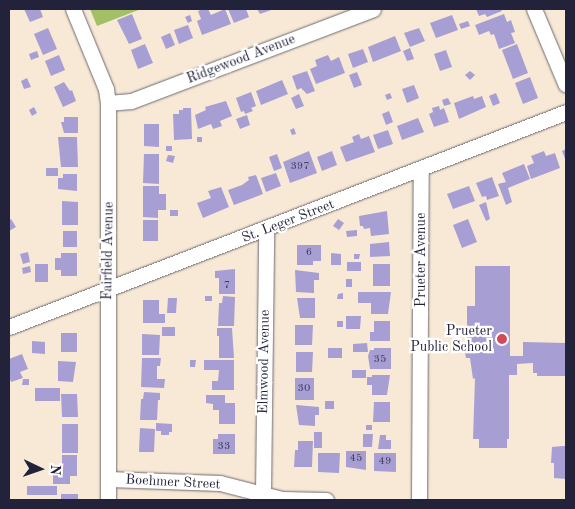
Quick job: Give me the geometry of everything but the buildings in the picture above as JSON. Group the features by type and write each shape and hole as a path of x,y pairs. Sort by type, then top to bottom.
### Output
{"street":[{"name":"Fairfield Avenue","path":"73,9 106,88 108,103 108,500"},
{"name":"Ridgewood Avenue","path":"108,103 131,101 373,9"},
{"path":"534,9 566,85"},
{"name":"St. Leger Street","path":"9,327 108,288 266,230 566,112"},
{"name":"Prueter Avenue","path":"419,500 421,169"},
{"name":"Elmwood Avenue","path":"263,494 266,230"},
{"name":"Boehmer Street","path":"108,479 220,483 282,499 326,500"}],"green space":[{"path":"90,9 141,9 97,26"}],"place":[{"name":"Prueter Public School","path":"502,339"}]}
